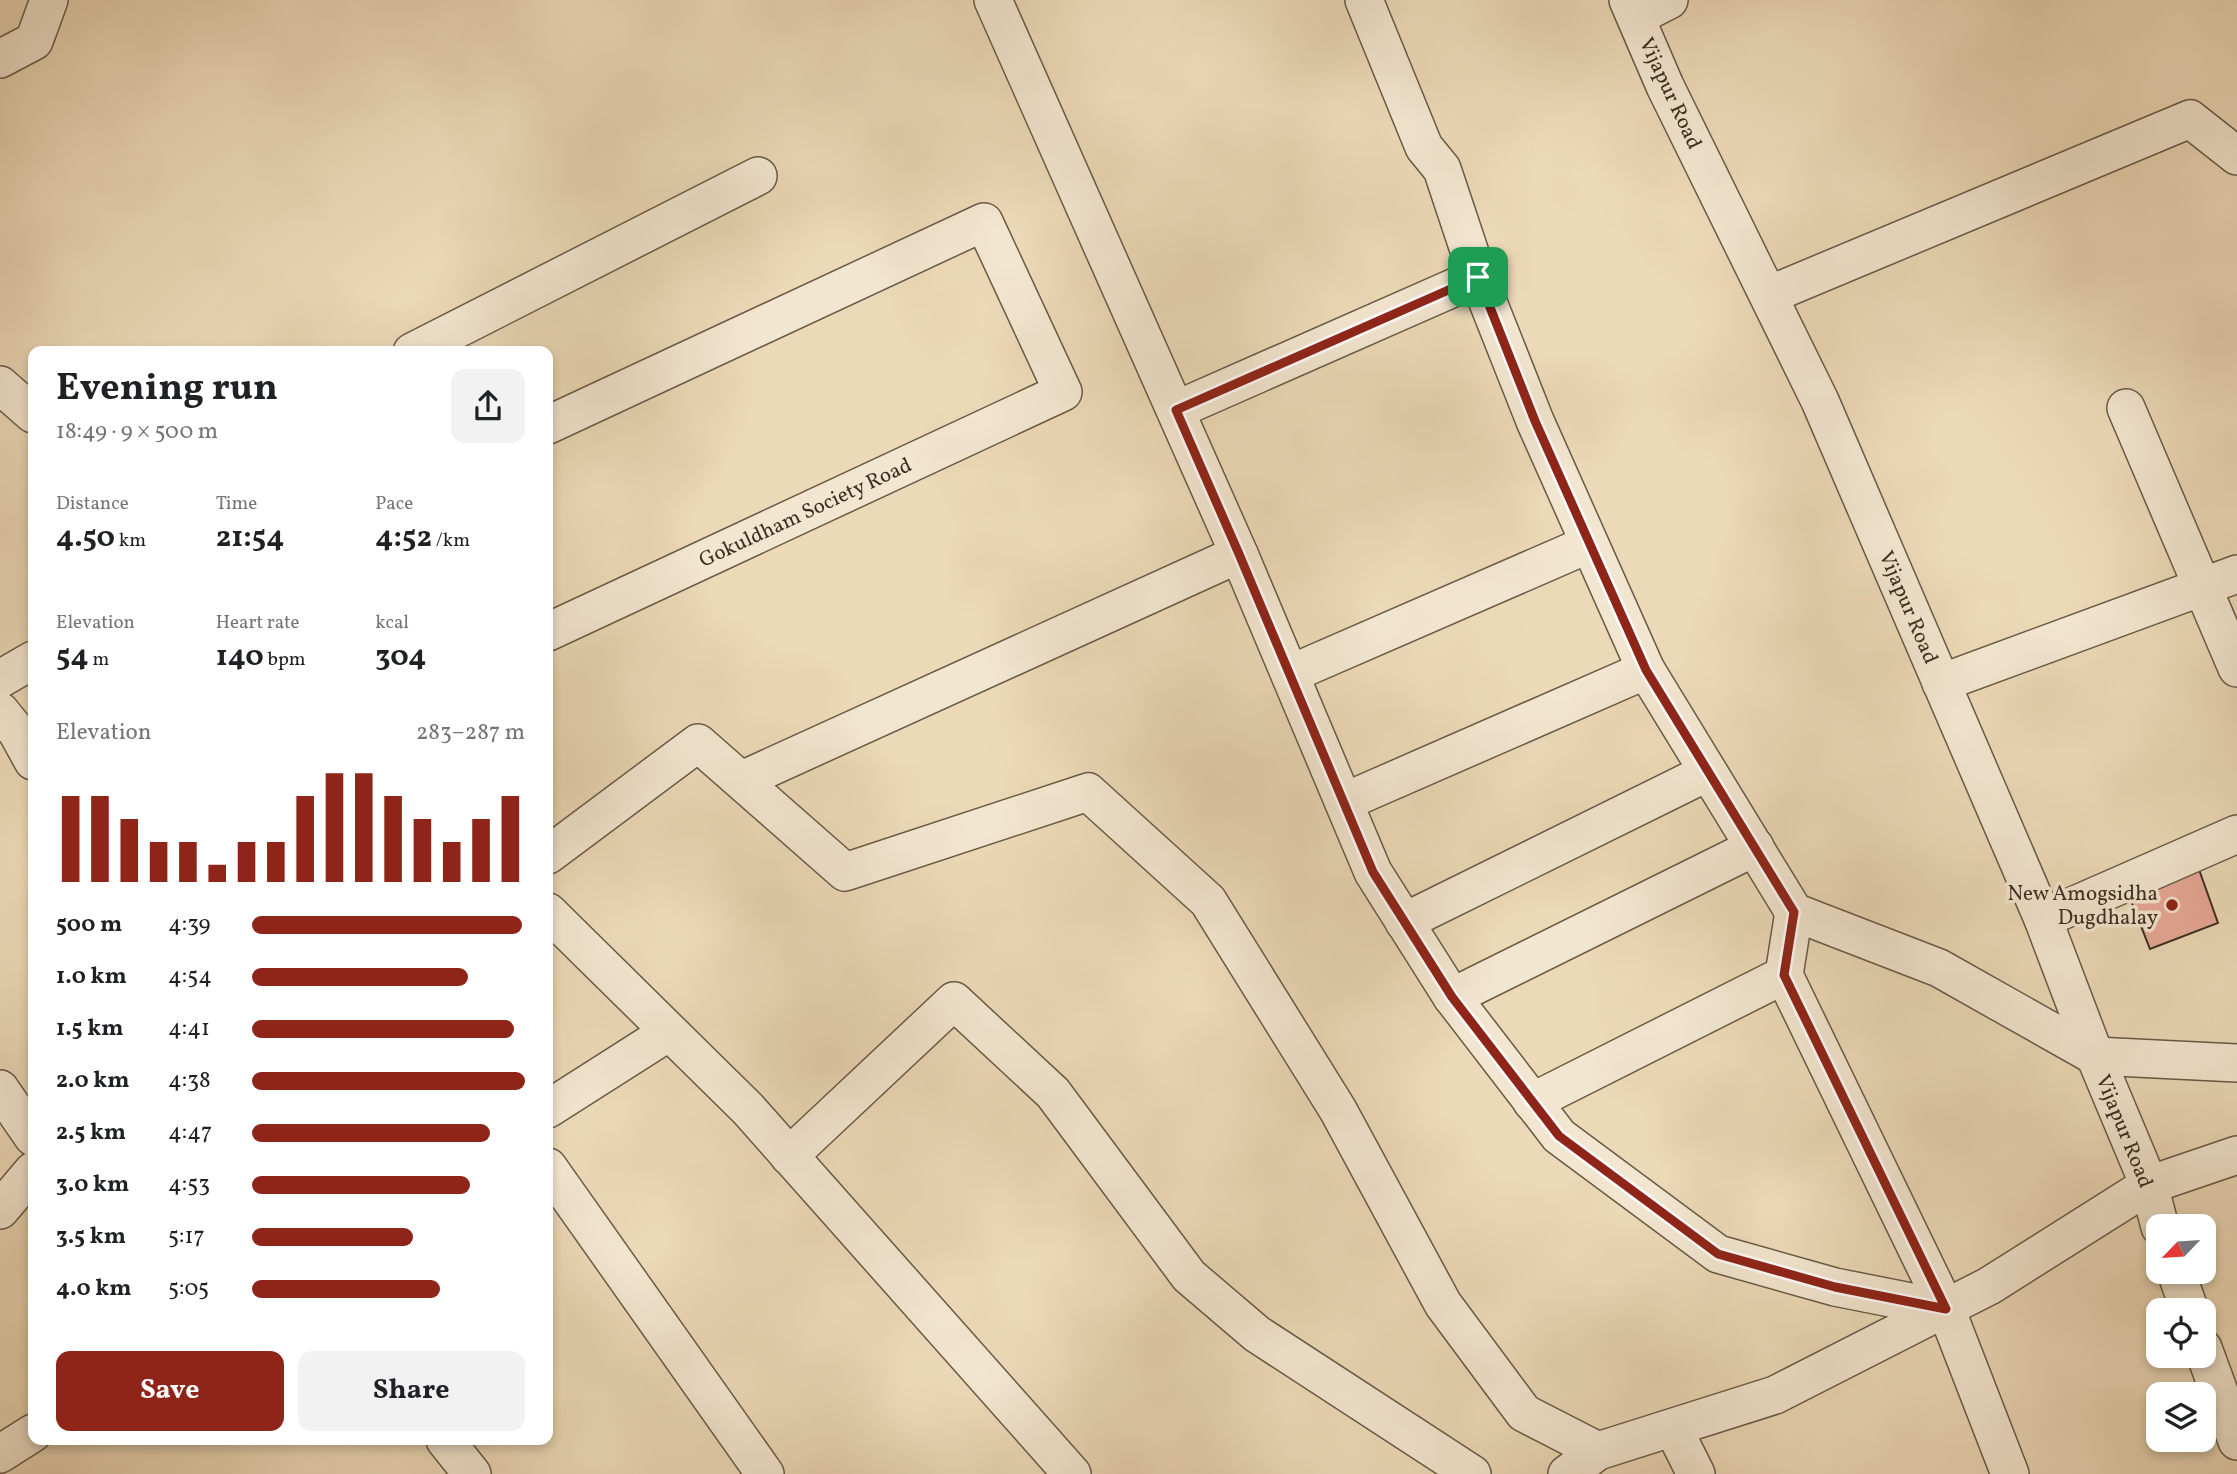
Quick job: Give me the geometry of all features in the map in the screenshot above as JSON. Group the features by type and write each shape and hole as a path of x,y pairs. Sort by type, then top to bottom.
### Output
{"street":[{"path":"0,59 34,41 49,0"},
{"path":"993,0 1239,554 1373,872 1452,997 1559,1136 1718,1254 1835,1287 1946,1309"},
{"path":"1364,0 1424,147 1442,169 1478,277 1535,421 1646,670 1794,912 1939,968 2095,1056 2237,1063"},
{"path":"1632,8 1669,0"},
{"name":"Vijapur Road","path":"1632,8 1665,86 1820,401 2043,919 2095,1056 2149,1185 2157,1214"},
{"path":"1769,295 2190,119 2237,156"},
{"path":"424,346 758,176"},
{"name":"Gokuldham Society Road","path":"553,423 984,222 1063,391 553,630"},
{"path":"1176,410 1478,277"},
{"path":"0,385 28,410"},
{"path":"2126,408 2237,668"},
{"path":"1290,674 1590,544"},
{"path":"741,780 1239,554"},
{"path":"1941,683 2237,574"},
{"path":"0,679 28,663"},
{"path":"1344,802 1646,670"},
{"path":"0,711 17,732 28,752"},
{"path":"553,851 698,743 845,872 1088,792 1208,901 1338,1110 1443,1304 1524,1413 1598,1451"},
{"path":"1404,922 1708,772"},
{"path":"2043,919 2237,834"},
{"path":"1452,997 1755,848"},
{"path":"1794,912 1784,975 1946,1309 2010,1474"},
{"path":"553,917 748,1109 1072,1474"},
{"path":"1532,1102 1784,975"},
{"path":"789,1156 954,1001 1053,1093 1189,1276 1257,1334 1472,1474"},
{"path":"553,1107 670,1032"},
{"path":"0,1089 28,1130"},
{"path":"1567,1474 1598,1451 1775,1395 1989,1286 2149,1185 2237,1155"},
{"path":"553,1174 765,1474"},
{"path":"0,1210 28,1177"},
{"path":"2210,1368 2237,1441"},
{"path":"1673,1428 1696,1474"},
{"path":"0,1454 28,1436"},
{"path":"449,1445 472,1474"}],"building":[{"name":"New Amogsidha Dugdhalay","path":"2196,861 2218,923 2150,949 2126,888"}],"place":[{"name":"New Amogsidha Dugdhalay","path":"2172,905"}],"route":[{"path":"1478,277 1535,421 1646,670 1794,912 1784,975 1946,1309 1835,1287 1718,1254 1559,1136 1452,997 1373,872 1176,410 1478,277"}]}
